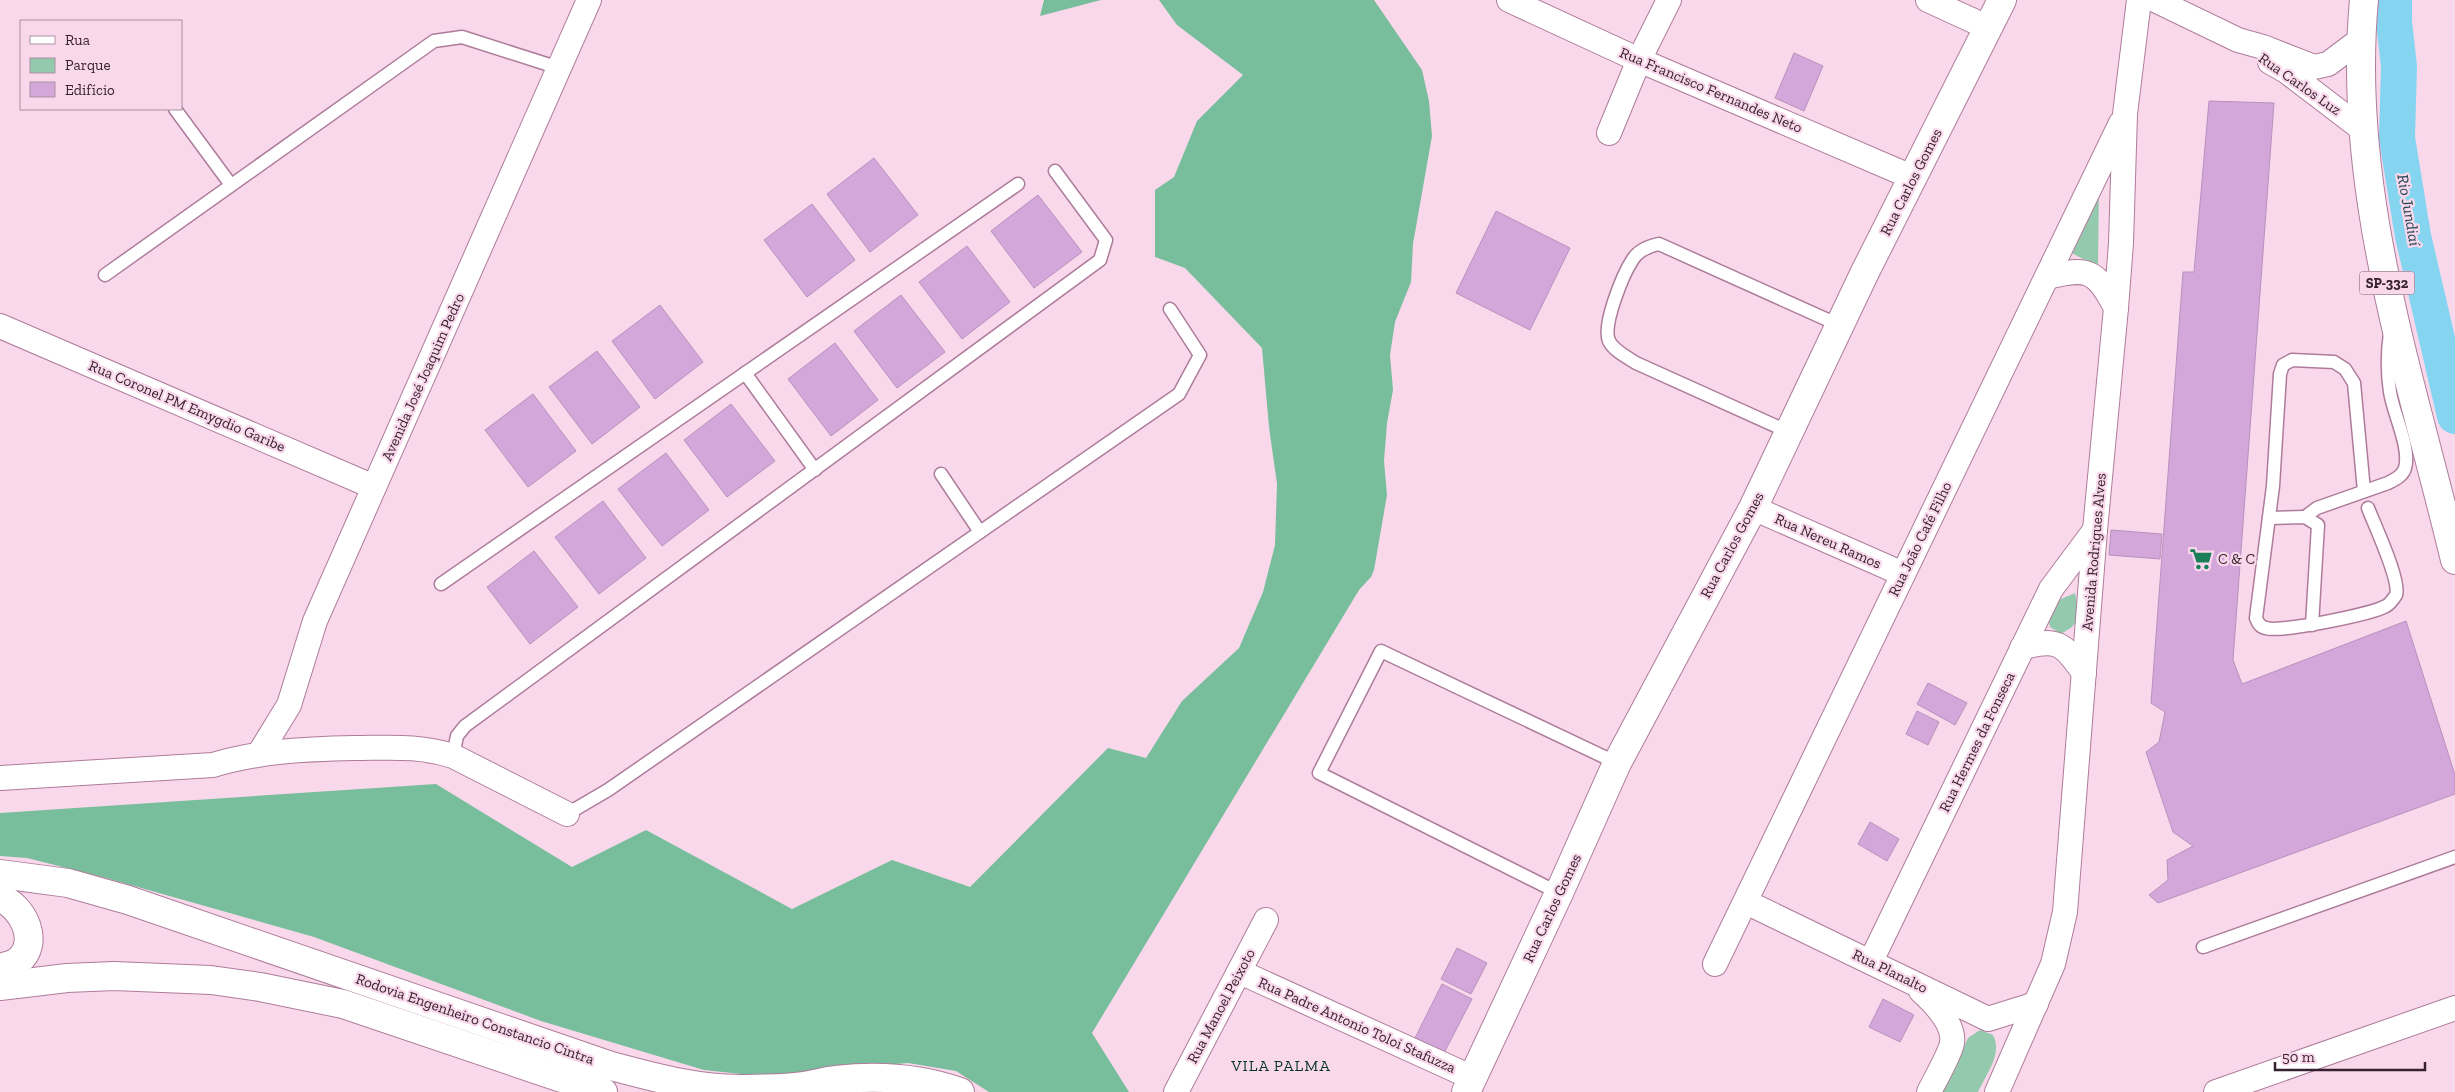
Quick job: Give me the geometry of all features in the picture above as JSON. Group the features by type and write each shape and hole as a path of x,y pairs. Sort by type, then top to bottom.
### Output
{"main road":[{"name":"Rua Carlos Gomes","path":"1470,1085 1617,763 1753,508 1839,326 2002,0"},
{"name":"SP-332","path":"2364,0 2360,40 2362,129 2374,218 2393,311 2455,560"},
{"name":"Rodovia Engenheiro Constancio Cintra","path":"0,874 68,883 128,900 611,1066 661,1080 700,1087 744,1089 803,1086 835,1080 899,1078 936,1083 960,1092"},
{"path":"0,898 14,906 25,921 29,934 28,945 21,958 0,968"},
{"name":"Rodovia Engenheiro Constancio Cintra","path":"0,986 67,978 114,976 211,980 260,987 343,1004 603,1092"}],"street":[{"name":"Avenida José Joaquim Pedro","path":"259,754 288,705 315,621 589,0"},
{"name":"Rua Francisco Fernandes Neto","path":"1509,0 1639,60 1914,178"},
{"path":"1609,133 1639,60 1669,0"},
{"path":"1928,0 1989,28"},
{"name":"Avenida Rodrigues Alves","path":"1997,1092 2053,964 2065,912 2095,530 2121,243 2125,114 2139,0"},
{"name":"Rua Carlos Luz","path":"2155,0 2238,40 2314,67 2328,64 2360,40"},
{"name":"Rua Carlos Luz","path":"2238,40 2259,56 2286,71 2362,129"},
{"name":"Rua João Café Filho","path":"1715,964 2125,114"},
{"path":"2047,277 2074,271 2091,274 2103,284 2116,308"},
{"name":"Rua Coronel PM Emygdio Garibe","path":"0,326 374,487"},
{"name":"Rua Nereu Ramos","path":"1753,508 1903,574"},
{"name":"Rua Hermes da Fonseca","path":"1871,961 2051,589 2095,530"},
{"path":"2022,648 2041,642 2055,644 2071,653 2084,673"},
{"path":"0,778 213,765 242,756 294,750 401,746 436,750 453,756 567,814"},
{"name":"Rua Planalto","path":"1746,902 2002,1025 2012,1037 2014,1053"},
{"name":"Rua Manoel Peixoto","path":"1176,1092 1266,920"},
{"name":"Rua Padre Antonio Toloi Stafuzza","path":"1240,972 1470,1085"},
{"path":"1906,978 1937,1006 1948,1022 1952,1042"},
{"path":"1929,1092 1960,1028 1973,1020 1988,1019 2036,1004"},
{"path":"2216,1092 2455,1008"}],"lane":[{"path":"105,276 434,41 462,37 559,68"},
{"path":"176,110 231,186"},
{"path":"453,756 457,736 465,726 1100,260 1106,240 1055,171"},
{"path":"441,584 1018,184"},
{"path":"1789,432 1636,363 1618,350 1609,340 1607,327 1617,294 1633,258 1648,246 1659,244 1839,326"},
{"path":"567,814 608,790 1179,394 1200,355 1170,309"},
{"path":"2305,517 2317,508 2398,477 2405,470 2406,454 2390,392 2387,355 2393,311"},
{"path":"2364,491 2354,383 2345,369 2334,362 2292,360 2283,365 2280,374 2269,518 2256,618 2258,624 2264,628 2276,630 2312,625 2386,606 2395,597 2397,589 2386,553 2368,508"},
{"path":"746,373 815,470"},
{"path":"941,474 980,532"},
{"path":"2269,518 2305,517 2318,525 2312,625"},
{"path":"1559,893 1319,773 1381,652 1617,763"},
{"path":"2203,947 2455,858"}],"green space":[{"path":"1044,0 1101,0 1040,16"},
{"path":"1159,0 1374,0 1422,70 1429,101 1432,136 1413,244 1411,282 1395,322 1390,355 1393,390 1387,423 1384,461 1387,495 1374,570 1371,577 1359,590 1092,1033 1129,1092 989,1092 956,1071 908,1063 760,1076 704,1070 541,1021 314,937 106,878 27,858 0,856 0,813 436,784 572,867 646,830 792,909 892,860 970,887 1108,748 1146,758 1182,701 1239,648 1263,592 1275,545 1277,484 1269,427 1262,348 1185,268 1155,257 1155,190 1174,177 1197,121 1243,75 1177,25"},
{"path":"2099,185 2098,267 2068,251"},
{"path":"2075,593 2080,616 2072,627 2061,634 2050,627 2047,612 2061,599"},
{"path":"1980,1030 1993,1035 1996,1049 1992,1064 1978,1092 1943,1092 1968,1038"}],"building":[{"path":"1794,53 1823,66 1804,111 1775,98"},
{"name":"C & C","path":"2209,101 2274,103 2233,660 2242,684 2406,621 2455,775 2455,794 2158,903 2149,895 2168,880 2167,860 2193,846 2173,832 2146,752 2159,742 2165,712 2151,703 2183,272 2194,272"},
{"path":"874,158 918,215 870,252 827,194"},
{"path":"1038,195 1082,252 1034,288 991,231"},
{"path":"812,204 855,260 807,297 764,240"},
{"path":"1496,211 1570,248 1530,330 1456,293"},
{"path":"967,246 1010,302 962,339 919,282"},
{"path":"901,295 945,352 897,388 854,331"},
{"path":"660,305 703,362 655,399 612,341"},
{"path":"835,343 878,400 831,436 788,379"},
{"path":"597,351 640,407 592,444 549,387"},
{"path":"533,394 576,451 528,487 485,430"},
{"path":"731,404 775,461 727,497 684,440"},
{"path":"666,453 709,510 662,546 618,489"},
{"path":"603,501 646,558 599,594 555,537"},
{"path":"2111,530 2162,534 2160,559 2109,555"},
{"path":"534,551 578,607 530,644 487,587"},
{"path":"1928,683 1967,703 1955,725 1917,704"},
{"path":"1917,711 1939,722 1928,745 1906,734"},
{"path":"1870,822 1899,839 1887,861 1858,844"},
{"path":"1457,948 1487,963 1471,994 1441,979"},
{"path":"1442,984 1472,999 1444,1053 1415,1038"},
{"path":"1883,999 1914,1015 1900,1042 1869,1027"}],"waterway":[{"name":"Rio Jundiaí","path":"2394,0 2394,22 2399,66 2397,138 2413,236 2455,416"}],"place":[{"name":"C & C","path":"2201,559"}],"district":[{"name":"VILA PALMA","path":"1281,1065"}]}
